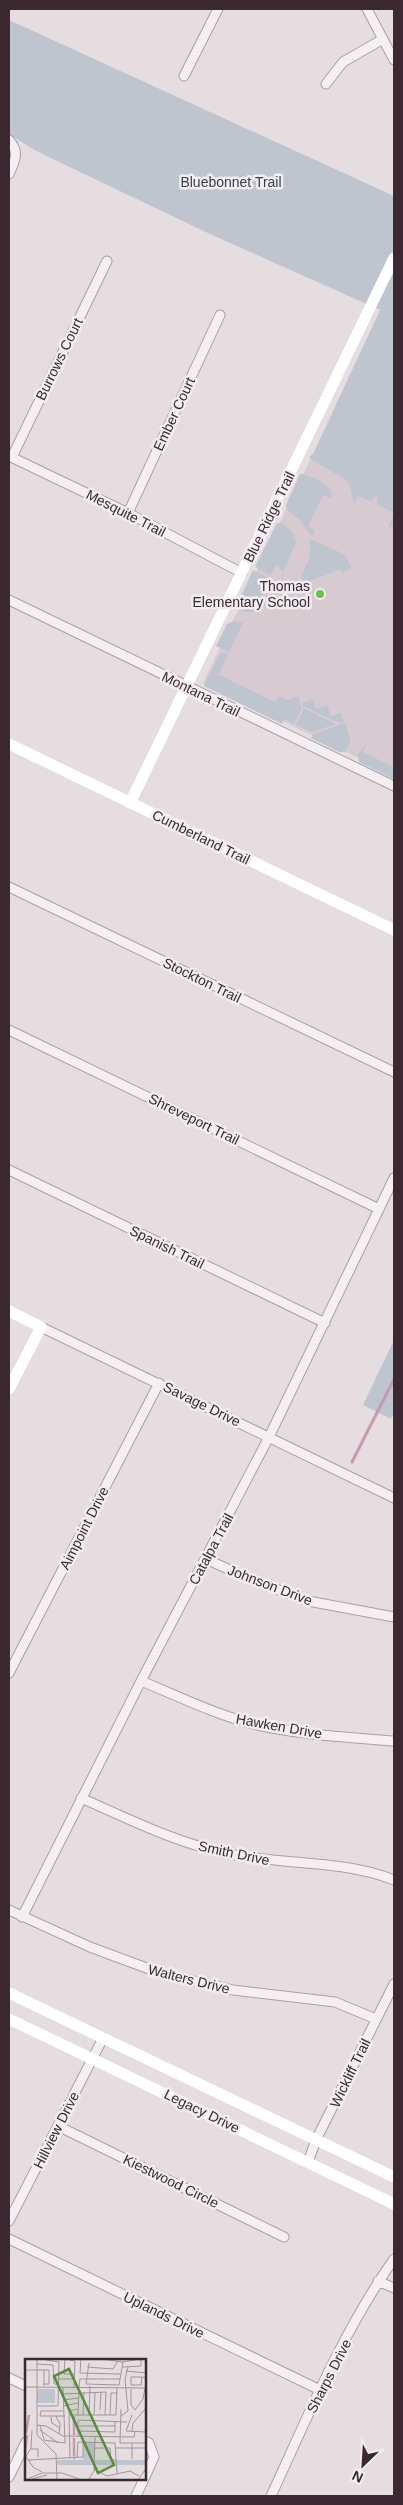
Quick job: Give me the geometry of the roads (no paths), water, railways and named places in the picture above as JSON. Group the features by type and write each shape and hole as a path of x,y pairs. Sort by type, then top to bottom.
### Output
{"street":[{"path":"184,76 218,9"},
{"path":"367,9 394,60"},
{"path":"326,84 343,62 382,38"},
{"path":"9,140 16,150 16,159 9,174"},
{"name":"Blue Ridge Trail","path":"130,803 394,258"},
{"name":"Burrows Court","path":"10,457 107,261"},
{"name":"Ember Court","path":"128,513 220,315"},
{"name":"Mesquite Trail","path":"10,457 128,513 242,573"},
{"name":"Montana Trail","path":"9,600 394,786"},
{"name":"Cumberland Trail","path":"9,744 394,930"},
{"name":"Stockton Trail","path":"9,887 394,1072"},
{"name":"Shreveport Trail","path":"9,1030 379,1209"},
{"name":"Spanish Trail","path":"9,1170 325,1323"},
{"name":"Catalpa Trail","path":"22,1917 141,1681 270,1437 394,1178"},
{"name":"Savage Drive","path":"9,1311 394,1498"},
{"path":"9,1389 41,1327"},
{"name":"Aimpoint Drive","path":"9,1673 159,1383"},
{"name":"Johnson Drive","path":"206,1559 260,1583 308,1601 394,1617"},
{"name":"Hawken Drive","path":"141,1681 202,1707 253,1724 303,1732 394,1742"},
{"name":"Smith Drive","path":"81,1798 182,1840 227,1854 291,1864 356,1869 394,1880"},
{"name":"Walters Drive","path":"9,1910 90,1947 160,1973 233,1990 335,2002 376,2019"},
{"name":"Wickliff Trail","path":"308,2162 316,2140 394,1984"},
{"name":"Legacy Drive","path":"9,1993 394,2178"},
{"name":"Legacy Drive","path":"9,2019 394,2204"},
{"name":"Hillview Drive","path":"9,2221 103,2038"},
{"name":"Kiestwood Circle","path":"58,2126 284,2237"},
{"name":"Uplands Drive","path":"9,2239 320,2390"},
{"name":"Sharps Drive","path":"271,2496 320,2390 378,2281 394,2259"},
{"path":"378,2281 394,2288"},
{"path":"9,2378 25,2386"},
{"path":"146,2442 149,2443 154,2457 146,2476"},
{"path":"9,2477 25,2444"},
{"path":"136,2496 144,2480"}],"waterway":[{"path":"352,1462 394,1379"}],"place":[{"name":"Thomas Elementary School","path":"320,594"}],"park label":[{"name":"Bluebonnet Trail","path":"231,182"}]}
